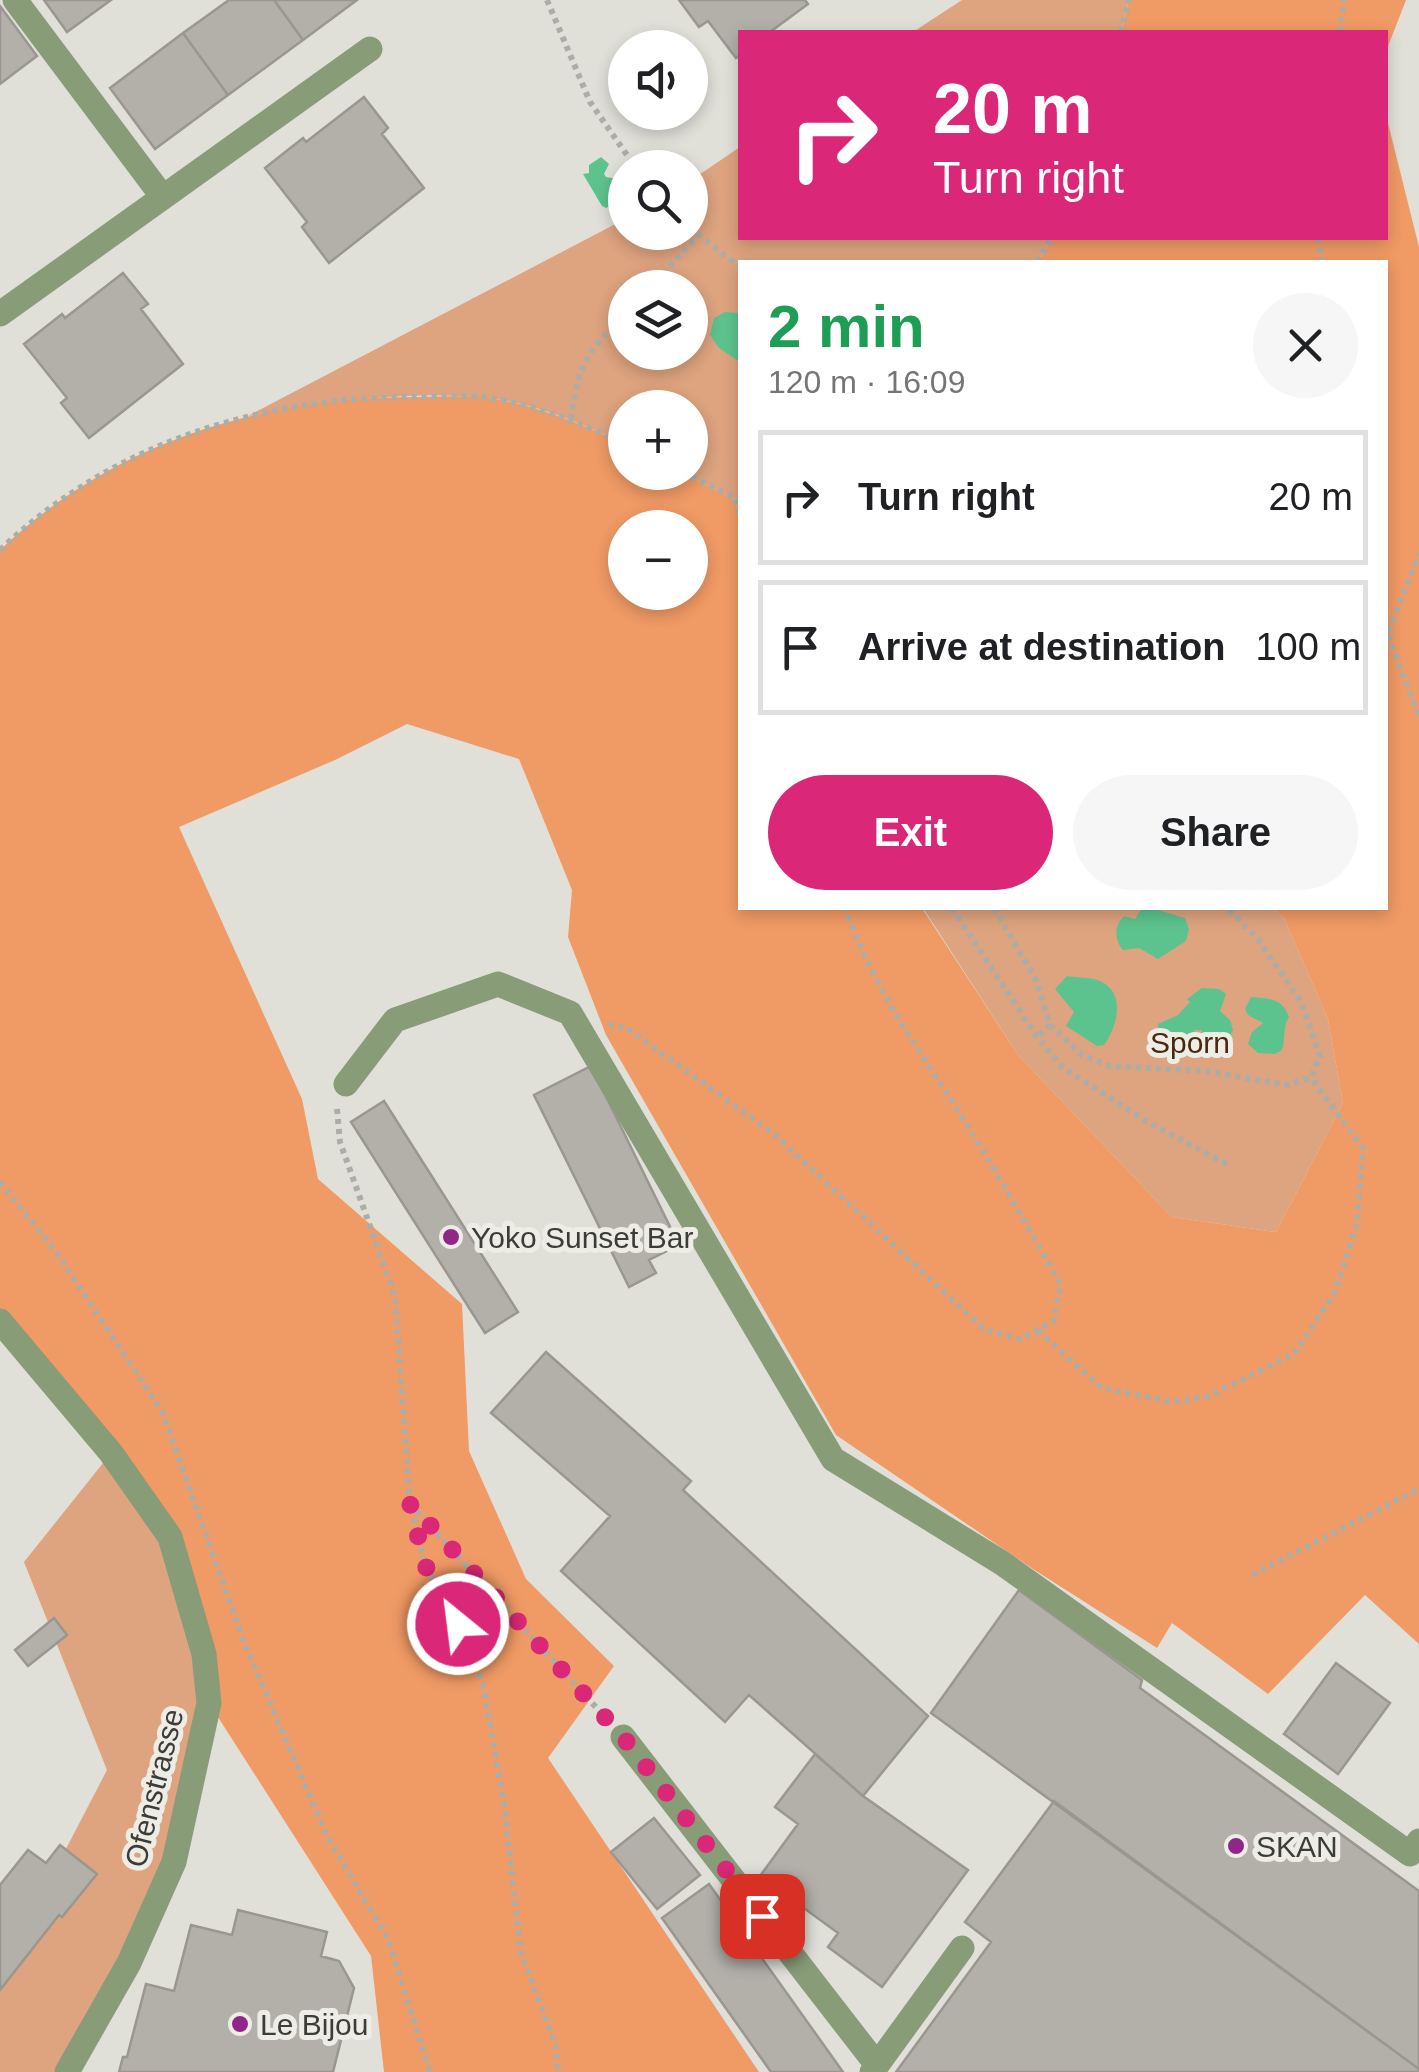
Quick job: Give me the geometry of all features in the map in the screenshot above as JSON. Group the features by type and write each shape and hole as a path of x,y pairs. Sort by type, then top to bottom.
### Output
{"street":[{"path":"15,0 162,196"},
{"path":"0,314 370,49"},
{"path":"346,1084 395,1020 498,984 570,1013 833,1458 1002,1563 1410,1854 1419,1841"},
{"name":"Ofenstrasse","path":"0,1321 112,1452 170,1537 204,1654 209,1704 174,1862 130,1962 66,2072"},
{"path":"623,1737 874,2068 962,1948"}],"path":[{"path":"547,0 590,102 623,150"},
{"path":"1122,30 1129,0"},
{"path":"1340,30 1344,0"},
{"path":"708,243 738,265"},
{"path":"667,270 686,250"},
{"path":"571,419 577,375 594,345 608,331"},
{"path":"0,550 90,480 168,440 248,416 366,397 488,398 571,419 608,436"},
{"path":"708,485 738,501"},
{"path":"1388,628 1419,553"},
{"path":"1388,633 1419,717"},
{"path":"570,1013 627,1028 774,1134 985,1330 1021,1339 1053,1322 1061,1285 892,1006 854,933 847,910"},
{"path":"953,910 1037,1037 1062,1067 1146,1121 1230,1166"},
{"path":"995,910 1036,980 1050,1025 1082,1055 1110,1066 1207,1071 1285,1084 1312,1078"},
{"path":"1229,910 1257,938 1301,1002 1320,1056 1312,1078"},
{"path":"1037,1037 1050,1025"},
{"path":"1037,1330 1102,1388 1171,1402 1208,1396 1294,1354 1335,1292 1357,1224 1363,1148 1312,1078"},
{"path":"346,1084 337,1108 340,1142 396,1296 410,1503 425,1565 458,1624 483,1684 503,1797 521,1952 556,2046 558,2072"},
{"path":"0,1182 56,1252 162,1411 244,1642 327,1836 388,1939 430,2072"},
{"path":"1252,1575 1419,1489"},
{"path":"410,1503 623,1737"}],"green space":[{"path":"962,0 1129,0 1122,30 916,30"},
{"path":"738,148 738,240 1051,240 1038,260 738,260 738,509 735,500 708,486 708,390 608,390 608,437 540,409 456,396 367,399 248,416 608,228 608,250 708,250 708,169"},
{"name":"Sporn","path":"924,910 1274,910 1284,918 1328,1019 1343,1103 1276,1232 1172,1217 1018,1055"},
{"path":"111,1453 170,1537 204,1654 174,1862 67,2072 0,2072 0,1965 17,1943 107,1770 24,1562"}],"shaded area":[{"path":"1129,0 1406,0 1388,46 1388,30 1122,30"},
{"path":"1388,123 1419,247 1419,1644 1365,1595 1268,1694 1172,1623 1157,1648 836,1435 606,1035 568,937 572,890 519,759 407,724 335,760 179,827 302,1099 318,1179 462,1304 469,1451 526,1579 614,1666 548,1758 759,2072 384,2072 371,1956 209,1703 170,1537 0,1321 0,550 92,480 142,454 248,417 361,399 471,397 524,405 608,437 608,490 708,490 708,486 735,500 738,910 923,910 1018,1055 1172,1217 1276,1232 1343,1103 1328,1019 1284,918 1274,910 1388,910 1388,260 1038,260 1051,240 1388,240"},
{"path":"601,157 608,163 604,174 608,177 606,208 583,174 589,173 589,165"},
{"path":"725,312 738,313 738,361 719,348 710,335 714,318"},
{"path":"1141,910 1158,910 1185,918 1189,929 1186,941 1158,959 1139,948 1123,950 1117,937 1118,924 1124,916 1135,919"},
{"path":"1067,976 1100,981 1114,994 1116,1020 1104,1045 1097,1046 1066,1026 1074,1012 1055,989"},
{"path":"1202,988 1219,989 1226,994 1220,1011 1230,1020 1233,1030 1226,1044 1217,1048 1209,1046 1201,1030 1195,1030 1186,1040 1158,1030 1158,1024 1178,1015 1190,1002 1187,999"},
{"path":"1251,997 1279,1003 1289,1017 1282,1050 1275,1054 1258,1053 1248,1044 1252,1032 1263,1023 1245,1009"}],"building":[{"path":"44,0 111,0 67,32"},
{"path":"229,0 274,0 303,40 228,95 183,33"},
{"path":"274,0 357,0 303,40"},
{"path":"679,0 805,0 808,4 773,30 738,30 736,58 708,21 699,27"},
{"path":"0,6 37,56 0,84"},
{"path":"183,33 228,95 155,149 110,88"},
{"path":"364,97 388,128 382,134 424,188 329,263 302,227 307,222 265,168"},
{"path":"123,273 148,304 141,309 183,364 89,438 61,403 67,398 24,344"},
{"path":"591,1066 679,1245 649,1260 656,1273 629,1287 534,1095"},
{"path":"384,1101 518,1312 485,1333 351,1122"},
{"path":"546,1352 691,1481 683,1490 928,1716 863,1796 749,1695 725,1722 561,1571 610,1516 491,1413"},
{"name":"SKAN","path":"1019,1590 1142,1680 1140,1688 1419,1891 1419,2069 931,1713"},
{"path":"54,1618 67,1635 28,1666 15,1650"},
{"path":"1336,1663 1390,1703 1338,1774 1284,1734"},
{"path":"815,1754 863,1796 968,1870 882,1987 828,1947 838,1933 760,1876 798,1824 775,1807"},
{"path":"1054,1801 1419,2072 896,2072 991,1942 965,1922"},
{"path":"654,1818 700,1875 657,1909 611,1852"},
{"path":"60,1845 97,1874 0,1990 0,1885 28,1850 46,1863"},
{"path":"709,1884 843,2072 771,2072 662,1918"},
{"name":"Le Bijou","path":"238,1910 327,1932 321,1956 339,1961 354,1988 333,2072 119,2072 123,2057 127,2057 146,1984 174,1991 191,1925 232,1935"}],"place":[{"name":"Yoko Sunset Bar","path":"451,1237"},
{"name":"SKAN","path":"1236,1846"},
{"name":"Le Bijou","path":"240,2024"}],"route":[{"path":"458,1624 425,1565 410,1503 623,1737 762,1916"}]}
